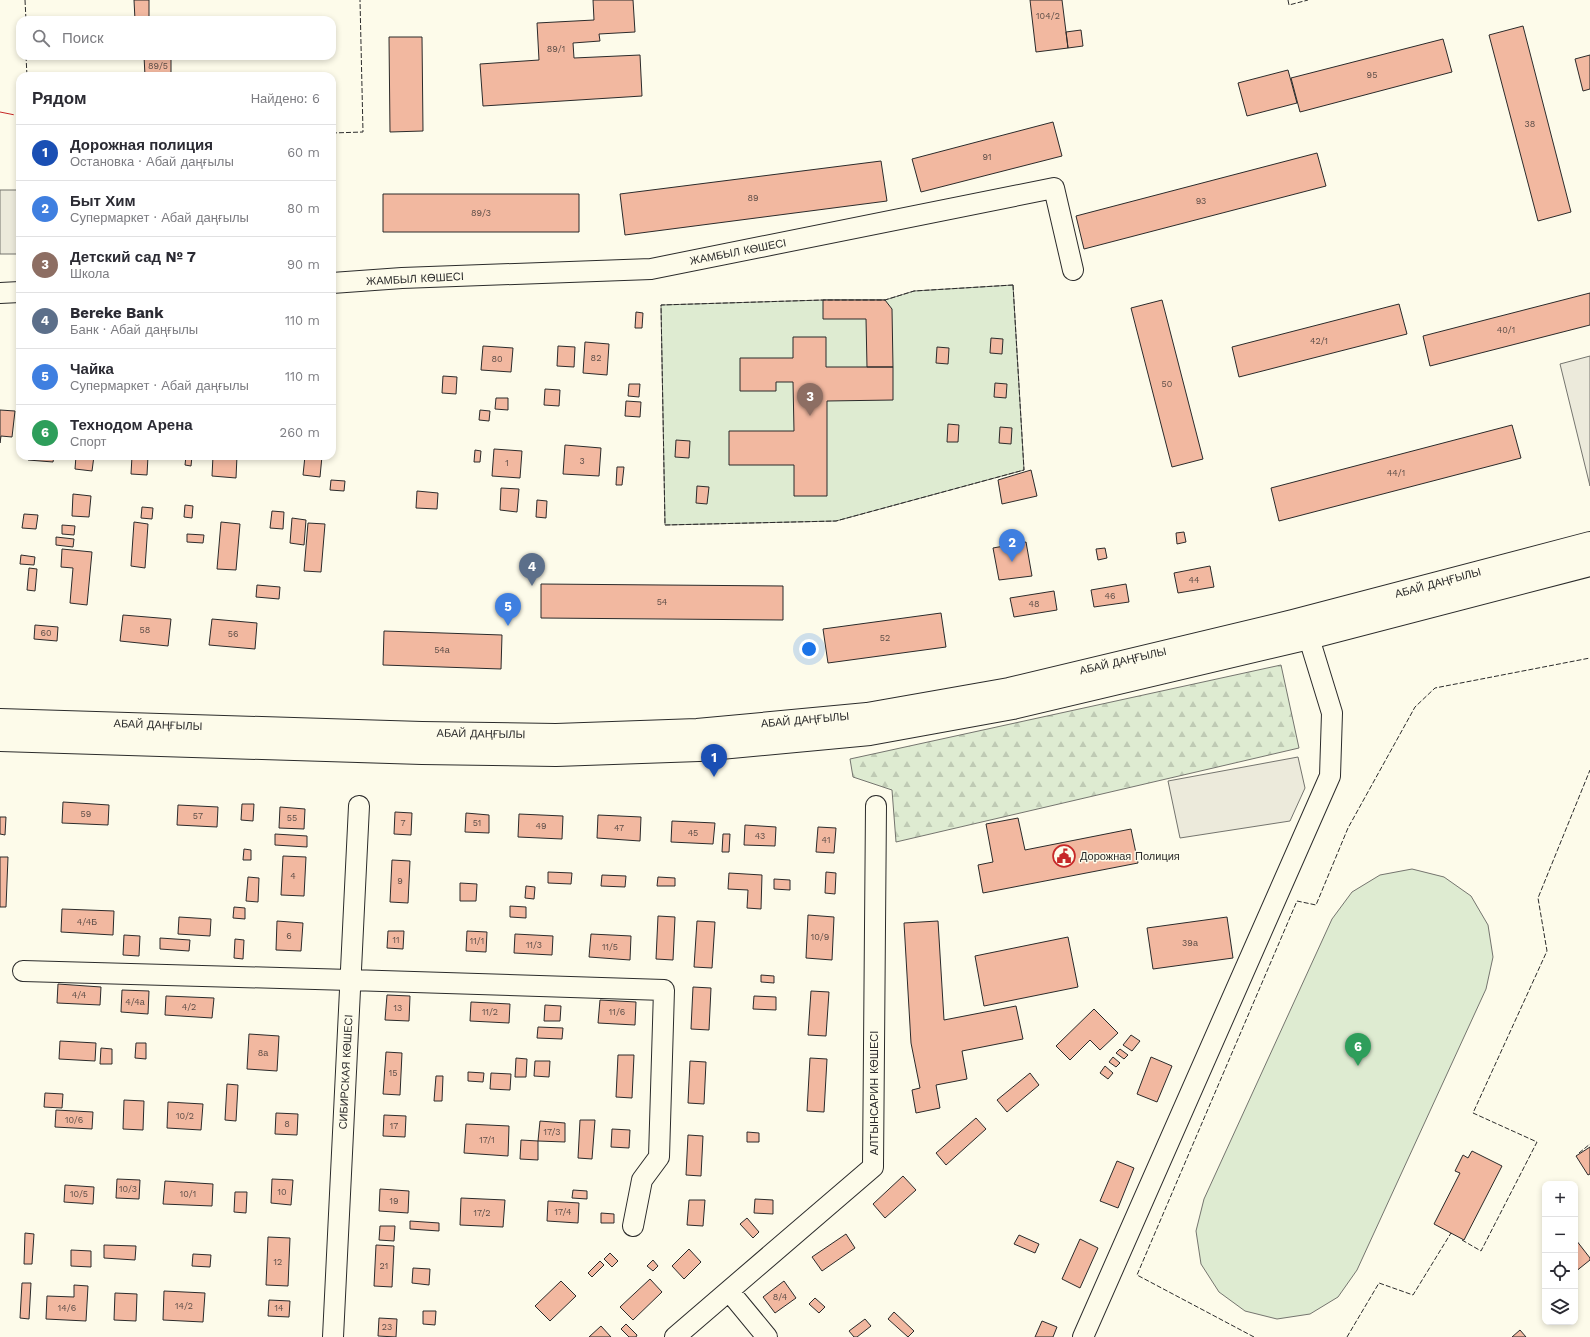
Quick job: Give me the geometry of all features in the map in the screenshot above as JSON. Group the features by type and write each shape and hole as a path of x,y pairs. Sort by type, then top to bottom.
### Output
{"main road":[{"name":"АБАЙ ДАҢҒЫЛЫ","path":"0,720 422,733 556,735 697,730 867,714 1009,689 1293,621 1590,542"},
{"name":"АБАЙ ДАҢҒЫЛЫ","path":"0,740 461,754 556,755 699,750 870,734 1013,708 1309,638 1590,566"}],"street":[{"name":"ЖАМБЫЛ КӨШЕСІ","path":"336,283 402,278 651,269 1054,188 1073,270"},
{"path":"0,293 16,292"},
{"path":"1084,1337 1330,776 1332,713 1309,638 1293,621"},
{"name":"СИБИРСКАЯ КӨШЕСІ","path":"333,1337 359,806"},
{"name":"АЛТЫНСАРИН КӨШЕСІ","path":"675,1337 873,1167 876,806"},
{"path":"23,971 664,990 659,1157 642,1180 633,1226"},
{"path":"729,1291 767,1337"}],"green space":[{"path":"1013,285 1024,470 836,521 665,525 661,305 823,300 885,300 914,291"},
{"path":"1281,665 1299,748 896,842 892,790 853,777 850,759"},
{"path":"1412,869 1444,877 1471,896 1488,925 1493,957 1486,989 1357,1270 1338,1297 1310,1314 1277,1319 1245,1311 1219,1292 1201,1264 1196,1231 1204,1199 1332,919 1352,892 1380,875"}],"shaded area":[{"path":"0,190 16,190 16,254 0,254"},
{"path":"1590,356 1590,486 1560,364"},
{"path":"1298,757 1305,788 1290,821 1180,838 1168,781"}],"building":[{"path":"134,0 149,0 149,16 135,16"},
{"path":"593,0 633,0 635,32 599,34 600,41 573,43 574,58 640,55 642,96 483,106 480,64 539,60 537,23 594,20"},
{"path":"1030,0 1062,0 1068,48 1036,52"},
{"path":"1523,26 1571,212 1538,221 1489,35"},
{"path":"1081,30 1083,46 1068,48 1066,32"},
{"path":"389,37 422,37 423,131 390,132"},
{"path":"1443,39 1452,72 1300,112 1291,78"},
{"path":"1590,55 1590,89 1583,91 1575,59"},
{"path":"144,60 171,60 171,72 145,72"},
{"path":"1288,70 1297,103 1247,116 1238,83"},
{"path":"1053,122 1062,156 921,192 912,159"},
{"path":"1317,153 1326,186 1084,249 1076,216"},
{"path":"881,161 887,201 625,235 620,194"},
{"path":"383,194 579,194 579,232 383,232"},
{"path":"1590,293 1590,325 1430,366 1423,336"},
{"path":"823,300 885,300 892,309 893,367 867,367 866,319 823,319"},
{"path":"1162,300 1203,459 1172,467 1131,308"},
{"path":"1399,304 1407,334 1239,377 1232,347"},
{"path":"636,312 643,313 642,328 635,328"},
{"path":"793,337 826,337 826,367 893,367 893,400 827,401 827,496 794,496 794,465 729,465 729,431 794,431 793,382 776,382 776,391 740,391 740,358 793,358"},
{"path":"991,338 1003,339 1002,354 990,353"},
{"path":"585,342 609,344 607,375 583,373"},
{"path":"483,346 513,348 511,372 481,370"},
{"path":"558,346 575,347 574,367 557,366"},
{"path":"937,347 949,348 948,364 936,363"},
{"path":"443,376 457,377 456,394 442,393"},
{"path":"995,383 1007,384 1006,398 994,397"},
{"path":"629,384 640,384 639,397 628,396"},
{"path":"545,389 560,390 559,406 544,405"},
{"path":"496,398 508,398 508,410 495,409"},
{"path":"626,401 641,402 640,417 625,416"},
{"path":"0,410 15,411 12,437 1,436 0,443"},
{"path":"480,410 490,411 489,421 479,420"},
{"path":"948,424 959,425 958,442 947,442"},
{"path":"1512,425 1521,458 1279,521 1271,488"},
{"path":"1000,427 1012,428 1011,444 999,443"},
{"path":"676,440 690,441 689,458 675,457"},
{"path":"565,445 601,448 599,476 563,474"},
{"path":"494,449 522,451 520,478 492,476"},
{"path":"475,450 481,451 480,462 474,462"},
{"path":"28,460 53,460 53,462"},
{"path":"76,460 93,460 92,471 75,469"},
{"path":"132,460 148,460 147,475 131,474"},
{"path":"186,460 192,460 191,466 185,465"},
{"path":"213,460 237,460 236,478 212,476"},
{"path":"305,460 322,460 320,477 303,475"},
{"path":"617,467 624,467 622,485 616,485"},
{"path":"1031,470 1037,496 1002,504 998,480"},
{"path":"331,480 345,481 344,491 330,490"},
{"path":"697,486 709,487 707,504 696,503"},
{"path":"501,488 519,489 517,512 500,510"},
{"path":"417,491 438,493 437,509 416,508"},
{"path":"73,494 91,496 89,517 72,516"},
{"path":"537,500 547,501 546,518 536,517"},
{"path":"185,505 193,506 192,518 184,517"},
{"path":"142,507 153,508 152,519 141,518"},
{"path":"272,511 284,512 283,529 270,528"},
{"path":"24,514 38,515 36,529 22,528"},
{"path":"292,518 306,520 304,545 290,543"},
{"path":"134,522 148,524 145,568 131,566"},
{"path":"221,522 240,524 236,570 217,569"},
{"path":"308,523 325,524 321,572 304,571"},
{"path":"62,525 75,526 74,535 62,534"},
{"path":"1184,532 1186,542 1177,544 1176,533"},
{"path":"187,534 204,535 203,543 187,542"},
{"path":"56,537 74,539 73,547 56,545"},
{"path":"1026,542 1032,576 999,580 993,548"},
{"path":"1105,548 1107,558 1098,560 1096,549"},
{"path":"62,549 92,552 87,605 70,603 73,568 61,567"},
{"path":"21,555 35,557 34,565 20,564"},
{"path":"1210,566 1214,587 1178,593 1174,573"},
{"path":"29,568 37,569 35,591 27,590"},
{"path":"541,584 783,586 783,620 541,618"},
{"path":"1126,584 1129,602 1094,607 1091,590"},
{"path":"257,585 280,587 279,599 256,597"},
{"path":"1054,591 1057,610 1014,617 1010,598"},
{"path":"941,613 946,647 828,663 823,629"},
{"path":"123,615 171,619 168,646 120,641"},
{"path":"212,619 257,623 255,649 209,645"},
{"path":"35,625 58,627 57,641 34,639"},
{"path":"384,631 502,635 501,669 383,665"},
{"path":"63,802 109,805 108,825 62,823"},
{"path":"242,804 254,804 253,821 241,820"},
{"path":"178,805 218,807 217,827 177,825"},
{"path":"280,807 305,809 304,829 279,828"},
{"path":"395,812 412,813 411,835 394,834"},
{"path":"466,813 489,815 489,833 465,832"},
{"path":"519,814 563,816 562,839 518,837"},
{"path":"598,815 641,817 640,841 597,838"},
{"path":"0,817 6,817 5,835 0,834"},
{"name":"Дорожная Полиция","path":"1018,818 1025,850 1131,829 1138,863 983,893 978,865 993,862 986,824"},
{"path":"672,821 715,823 713,844 671,842"},
{"path":"745,825 776,827 775,846 744,845"},
{"path":"818,827 836,828 834,853 816,852"},
{"path":"275,834 307,836 307,847 275,845"},
{"path":"723,834 730,834 729,852 722,852"},
{"path":"244,849 251,850 251,860 243,860"},
{"path":"283,856 306,857 304,896 281,895"},
{"path":"0,857 8,857 6,907 0,907"},
{"path":"392,860 410,861 408,903 390,902"},
{"path":"548,872 572,873 571,884 548,883"},
{"path":"826,872 836,873 835,894 825,893"},
{"path":"729,873 762,875 761,909 747,908 748,890 728,889"},
{"path":"602,875 626,876 625,887 601,886"},
{"path":"248,877 259,878 258,902 246,901"},
{"path":"658,877 675,878 675,886 657,886"},
{"path":"774,879 790,880 790,890 774,889"},
{"path":"460,883 477,884 476,901 460,901"},
{"path":"526,886 535,887 534,899 525,898"},
{"path":"510,906 526,907 526,918 510,917"},
{"path":"234,907 245,908 245,919 233,918"},
{"path":"62,909 114,911 113,935 61,932"},
{"path":"808,915 834,917 832,960 806,958"},
{"path":"658,916 675,917 673,960 656,959"},
{"path":"179,917 211,919 210,936 178,934"},
{"path":"1227,917 1233,958 1153,969 1147,928"},
{"path":"277,921 303,923 301,951 276,950"},
{"path":"697,921 715,922 712,968 694,967"},
{"path":"938,921 944,1020 1016,1006 1023,1039 962,1051 967,1079 936,1085 940,1108 916,1113 912,1090 920,1088 911,1043 904,923"},
{"path":"388,931 404,931 403,949 387,948"},
{"path":"467,931 487,932 486,952 466,951"},
{"path":"515,934 553,936 552,955 514,953"},
{"path":"591,934 631,936 630,960 589,957"},
{"path":"124,935 140,936 139,956 123,955"},
{"path":"1068,937 1078,987 984,1006 975,956"},
{"path":"160,938 190,940 189,951 160,949"},
{"path":"235,939 244,940 243,959 234,958"},
{"path":"761,975 774,976 774,983 761,982"},
{"path":"58,984 101,987 100,1005 57,1003"},
{"path":"693,987 711,988 709,1030 691,1029"},
{"path":"122,990 149,991 148,1014 121,1012"},
{"path":"811,991 829,992 826,1036 808,1035"},
{"path":"387,995 410,996 409,1021 385,1020"},
{"path":"166,996 214,998 212,1018 165,1015"},
{"path":"754,996 776,997 776,1010 753,1009"},
{"path":"600,1000 636,1002 635,1025 598,1023"},
{"path":"471,1002 510,1004 509,1023 470,1021"},
{"path":"545,1005 561,1006 560,1021 544,1021"},
{"path":"1094,1009 1118,1033 1100,1050 1090,1040 1070,1060 1056,1046"},
{"path":"538,1027 563,1028 562,1039 537,1038"},
{"path":"249,1034 279,1036 277,1071 247,1069"},
{"path":"1131,1035 1140,1041 1132,1051 1123,1045"},
{"path":"60,1041 96,1043 95,1061 59,1059"},
{"path":"136,1043 146,1043 146,1059 135,1058"},
{"path":"101,1048 112,1049 112,1064 100,1064"},
{"path":"1120,1049 1128,1055 1124,1059 1116,1053"},
{"path":"386,1052 402,1053 400,1095 383,1094"},
{"path":"618,1055 634,1055 632,1098 616,1097"},
{"path":"1113,1057 1120,1063 1116,1067 1109,1062"},
{"path":"1151,1057 1172,1066 1157,1102 1137,1094"},
{"path":"516,1058 527,1059 526,1077 515,1077"},
{"path":"810,1058 827,1059 824,1112 807,1111"},
{"path":"535,1061 550,1061 549,1077 534,1076"},
{"path":"690,1061 706,1062 704,1104 688,1103"},
{"path":"1105,1066 1113,1073 1108,1079 1100,1073"},
{"path":"468,1072 484,1073 483,1082 468,1081"},
{"path":"491,1073 511,1074 510,1090 490,1089"},
{"path":"1030,1073 1039,1085 1007,1112 997,1100"},
{"path":"436,1076 443,1076 442,1101 434,1101"},
{"path":"227,1084 238,1085 236,1121 225,1120"},
{"path":"45,1093 63,1094 62,1108 44,1107"},
{"path":"124,1100 144,1101 143,1130 123,1129"},
{"path":"168,1102 203,1104 201,1130 167,1128"},
{"path":"56,1110 93,1112 92,1129 55,1127"},
{"path":"276,1113 298,1114 297,1135 275,1134"},
{"path":"384,1115 406,1116 405,1137 383,1136"},
{"path":"976,1118 986,1129 946,1165 936,1153"},
{"path":"580,1120 595,1120 592,1159 578,1158"},
{"path":"540,1121 565,1123 565,1142 538,1141"},
{"path":"466,1124 509,1126 508,1156 464,1153"},
{"path":"612,1129 630,1130 629,1148 611,1147"},
{"path":"747,1132 759,1133 759,1142 747,1142"},
{"path":"688,1135 703,1136 701,1176 686,1175"},
{"path":"521,1140 538,1141 538,1160 520,1159"},
{"path":"1590,1147 1590,1174 1588,1175 1576,1156"},
{"path":"1472,1151 1502,1166 1464,1240 1434,1224 1460,1173 1455,1171 1463,1155 1468,1158"},
{"path":"1117,1161 1134,1168 1118,1208 1100,1201"},
{"path":"903,1176 916,1190 885,1218 873,1204"},
{"path":"117,1179 140,1180 139,1199 116,1198"},
{"path":"272,1179 293,1180 291,1205 271,1203"},
{"path":"165,1181 213,1184 212,1206 163,1204"},
{"path":"65,1185 94,1187 93,1204 64,1202"},
{"path":"380,1189 409,1191 408,1213 379,1211"},
{"path":"573,1190 587,1191 587,1199 572,1198"},
{"path":"235,1192 247,1192 246,1213 234,1212"},
{"path":"461,1198 505,1200 503,1227 460,1225"},
{"path":"755,1199 773,1200 773,1214 754,1213"},
{"path":"689,1200 705,1200 703,1226 687,1225"},
{"path":"548,1201 579,1203 578,1223 547,1221"},
{"path":"601,1213 614,1214 614,1223 601,1223"},
{"path":"747,1218 759,1232 753,1238 740,1224"},
{"path":"410,1221 439,1223 439,1231 410,1229"},
{"path":"380,1226 395,1226 394,1241 379,1240"},
{"path":"25,1233 34,1234 32,1264 24,1264"},
{"path":"846,1234 855,1248 822,1271 812,1257"},
{"path":"1019,1235 1039,1244 1035,1253 1014,1244"},
{"path":"268,1237 290,1238 288,1286 266,1285"},
{"path":"1080,1239 1098,1248 1080,1288 1062,1279"},
{"path":"1578,1243 1590,1258 1590,1260 1578,1270"},
{"path":"104,1245 136,1246 135,1260 104,1258"},
{"path":"376,1245 394,1246 392,1287 374,1286"},
{"path":"689,1249 701,1262 684,1279 672,1266"},
{"path":"71,1250 91,1251 91,1267 71,1266"},
{"path":"610,1253 618,1261 612,1267 604,1259"},
{"path":"193,1254 211,1255 210,1267 192,1266"},
{"path":"653,1260 658,1266 653,1271 647,1266"},
{"path":"600,1261 604,1265 592,1277 588,1273"},
{"path":"413,1268 430,1269 429,1285 412,1283"},
{"path":"650,1279 662,1292 633,1320 620,1307"},
{"path":"561,1281 576,1296 550,1321 535,1306"},
{"path":"784,1281 796,1298 775,1313 763,1297"},
{"path":"22,1283 31,1283 29,1319 20,1318"},
{"path":"74,1285 88,1286 86,1321 46,1319 47,1296 74,1297"},
{"path":"164,1291 205,1293 203,1322 163,1320"},
{"path":"115,1293 137,1294 136,1321 114,1320"},
{"path":"815,1298 825,1307 819,1313 809,1304"},
{"path":"269,1300 290,1301 289,1317 268,1316"},
{"path":"423,1311 436,1311 435,1325 423,1324"},
{"path":"894,1312 914,1331 908,1337 888,1319"},
{"path":"379,1318 397,1319 396,1337 378,1336"},
{"path":"865,1319 871,1326 857,1337 854,1337 849,1331"},
{"path":"1042,1321 1057,1327 1053,1337 1035,1337"},
{"path":"626,1324 637,1335 636,1337 629,1337 621,1329"},
{"path":"601,1326 611,1337 589,1337"},
{"path":"1520,1330 1526,1337 1512,1337"}],"fence":[{"path":"25,0 26,16"},
{"path":"336,133 363,132 360,0"},
{"path":"1288,0 1289,5 1308,0"},
{"path":"26,60 27,72"},
{"path":"1013,285 1024,470 836,521 665,525 661,305 823,300 885,300 914,291 1013,285"},
{"path":"1254,1337 1137,1275 1297,901 1316,905 1348,828 1415,707 1435,688 1590,658"},
{"path":"1462,1240 1481,1251 1537,1142 1473,1113 1547,951 1538,898 1590,770"},
{"path":"1579,1153 1590,1144"},
{"path":"1347,1337 1379,1283 1413,1295 1451,1233 1453,1235"}],"power":[{"path":"0,112 16,115"}],"place":[{"name":"Детский сад № 7","path":"810,416"},
{"name":"Быт Хим","path":"1012,562"},
{"name":"Bereke Bank","path":"532,586"},
{"name":"Чайка","path":"508,626"},
{"name":"Дорожная полиция","path":"714,777"},
{"name":"Дорожная Полиция","path":"1064,856"},
{"name":"Технодом Арена","path":"1358,1066"}]}
